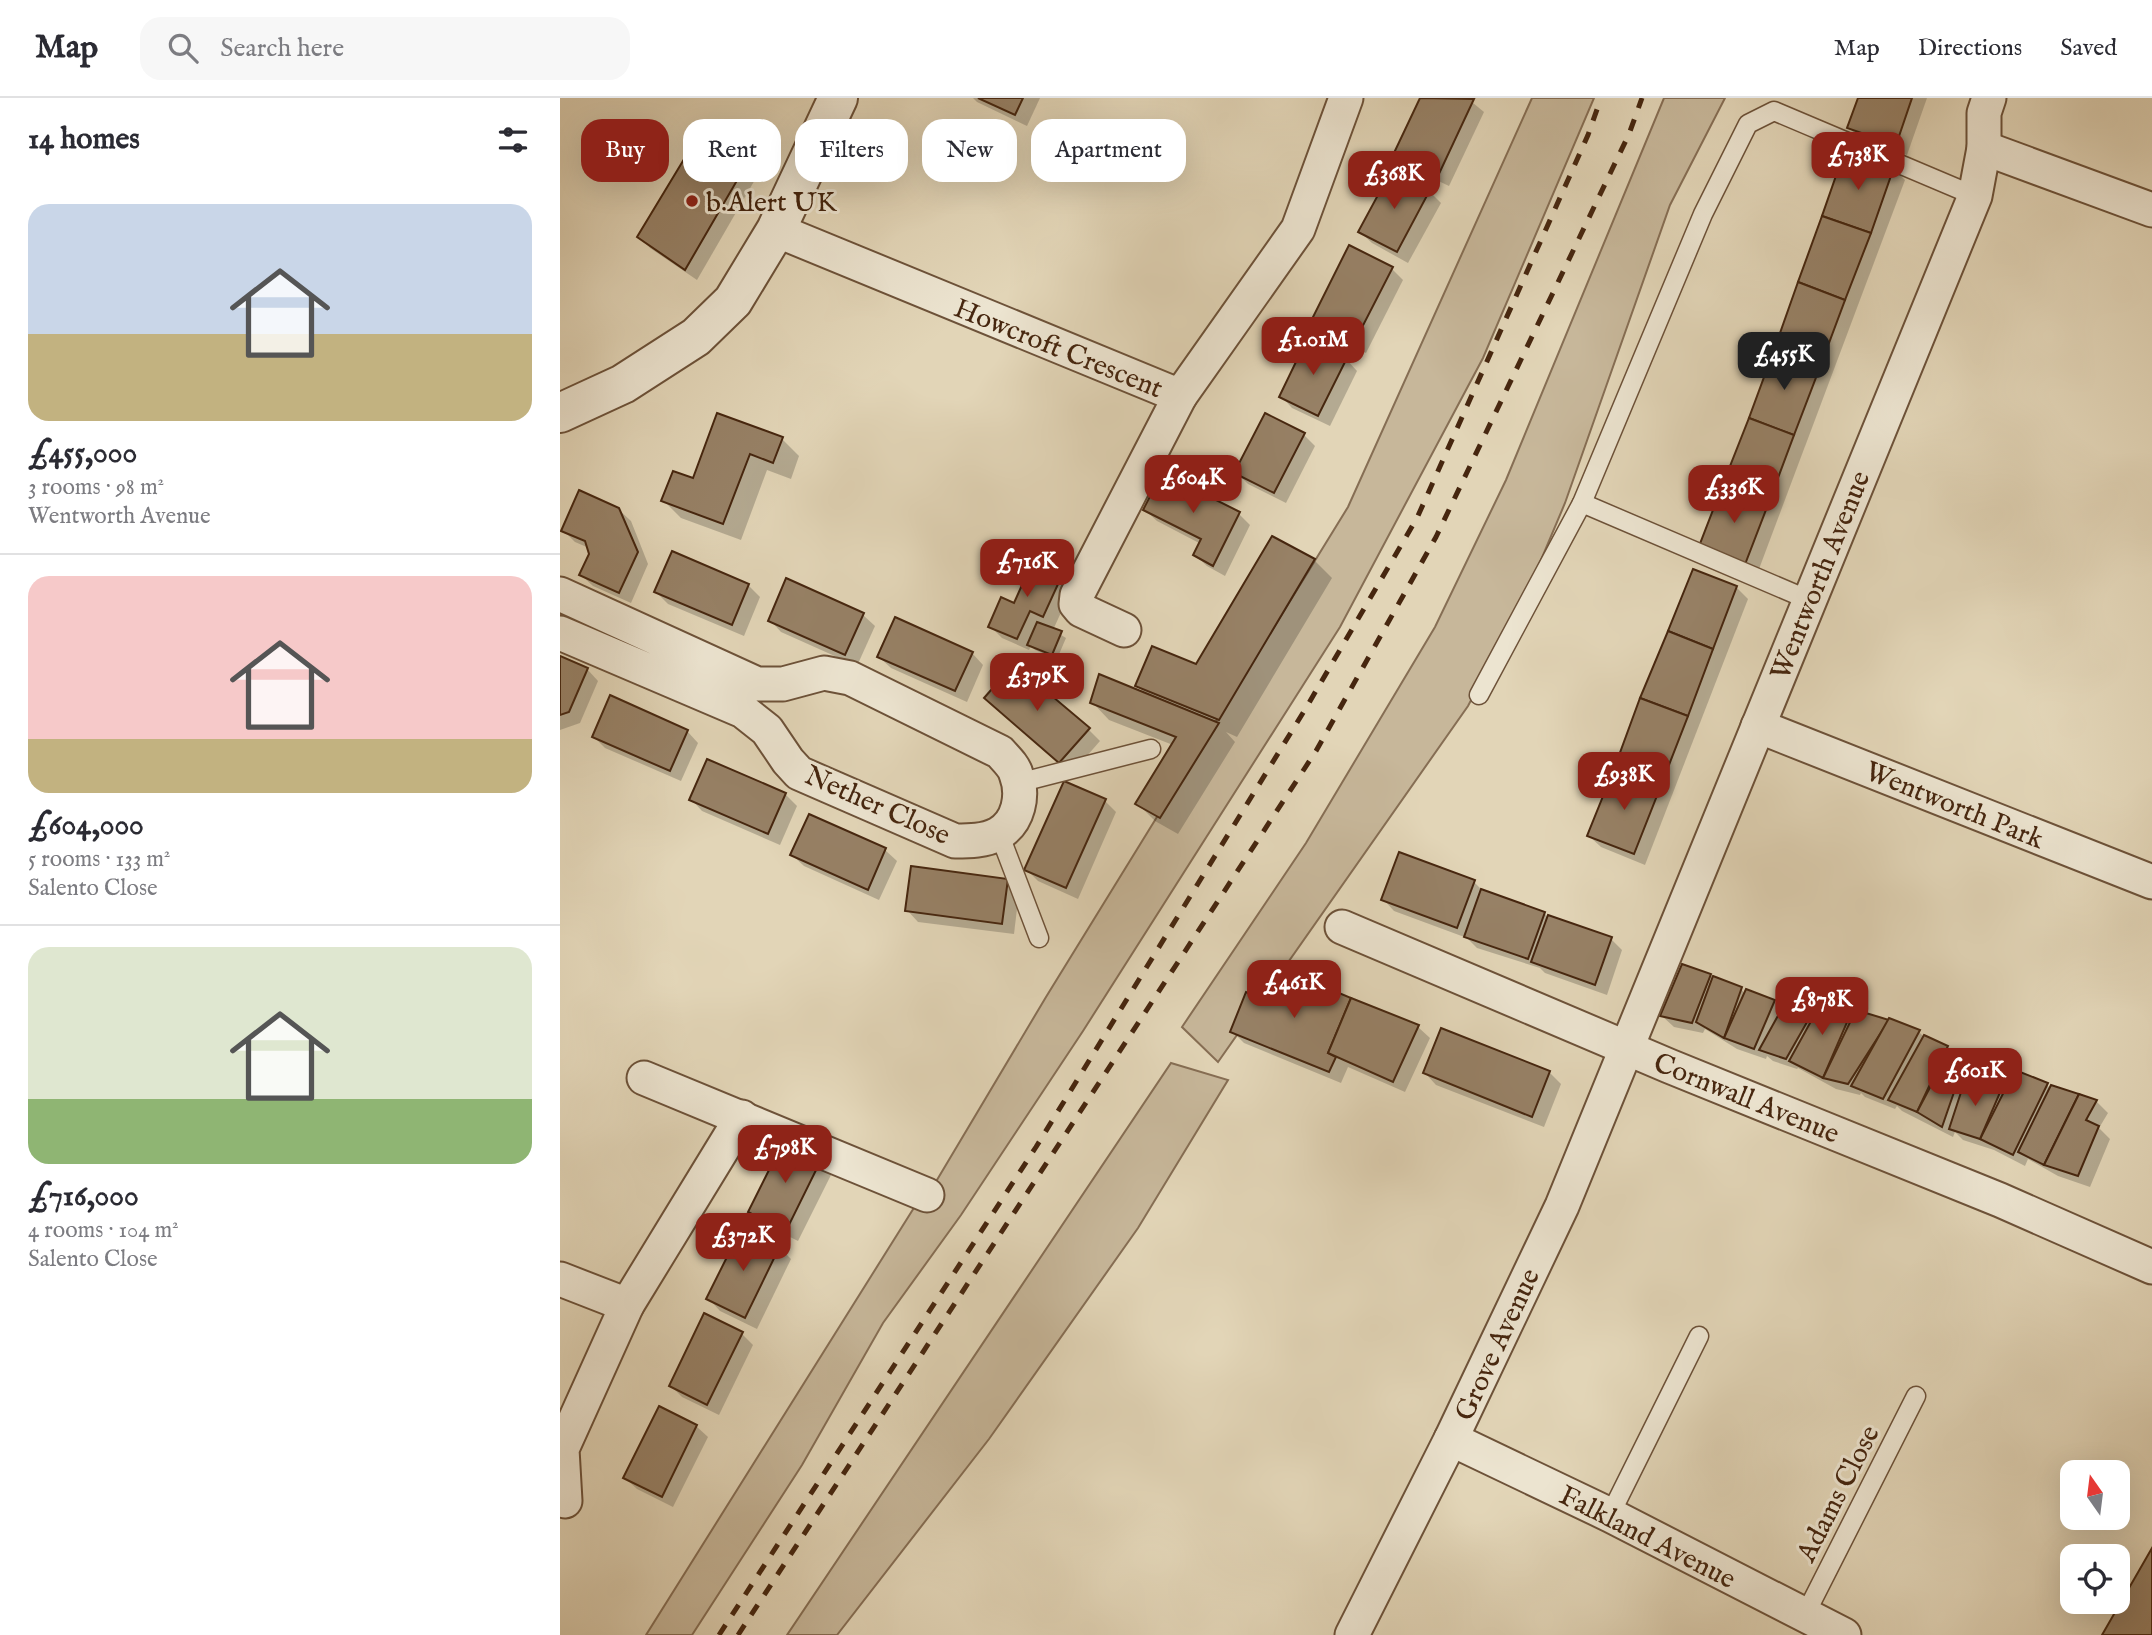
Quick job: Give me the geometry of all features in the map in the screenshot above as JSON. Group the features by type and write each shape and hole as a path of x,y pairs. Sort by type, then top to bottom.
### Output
{"street":[{"path":"560,412 624,384 696,337 733,301 776,230 838,98"},
{"name":"Howcroft Crescent","path":"776,230 1180,396 1298,229 1346,98"},
{"name":"Wentworth Avenue","path":"1626,1047 1975,196 1984,148 1984,113 1989,98"},
{"path":"1984,148 2152,210"},
{"path":"1124,630 1081,610 1076,604 1077,595 1180,396"},
{"path":"560,594 757,684 783,684 824,673 850,678 1000,752 1016,772 1020,795 1016,816 999,833"},
{"name":"Nether Close","path":"560,634 743,711 767,730 799,773 955,841 979,840 999,833"},
{"name":"Wentworth Park","path":"1758,726 2152,882"},
{"name":"Cornwall Avenue","path":"1342,927 2000,1200 2152,1266"},
{"name":"Grove Avenue","path":"1352,1635 1451,1439 1562,1206 1626,1047"},
{"path":"643,1078 928,1195"},
{"path":"565,1501 562,1449 627,1305 742,1117"},
{"path":"560,1279 627,1305"},
{"name":"Falkland Avenue","path":"1451,1439 1610,1515 1844,1635"}],"lane":[{"path":"1479,695 1582,503 1703,214 1748,124 1774,111 1975,196"},
{"path":"1582,503 1808,600"},
{"path":"1018,783 1151,749"},
{"path":"999,833 1039,938"},
{"path":"1610,1515 1699,1336"},
{"name":"Adams Close","path":"1805,1615 1916,1396"}],"shaded area":[{"path":"1532,98 1594,98 1483,358 1340,627 1083,1031 961,1215 883,1323 802,1465 692,1635 646,1635 922,1195 928,1195 1046,997 1348,507"},
{"path":"1664,98 1725,98 1670,205 1565,503 1525,598 1468,706 1218,1062 1182,1027 1306,843 1435,627 1506,480"},
{"path":"1171,1063 1228,1080 1138,1228 989,1439 837,1635 787,1635"}],"building":[{"path":"978,98 1023,98 1015,115"},
{"path":"1420,98 1474,99 1438,176 1393,155"},
{"path":"1858,98 1912,98 1896,145 1847,128"},
{"path":"1845,150 1894,167 1871,233 1822,216"},
{"name":"b.Alert UK","path":"683,161 683,182 736,182 685,270 637,237"},
{"path":"1392,169 1430,190 1397,252 1358,232"},
{"path":"1822,216 1871,233 1845,300 1798,282"},
{"path":"1349,245 1393,267 1354,343 1311,321"},
{"path":"1798,282 1845,300 1820,367 1774,350"},
{"path":"1307,339 1347,358 1318,416 1279,397"},
{"path":"1774,350 1820,367 1794,435 1749,418"},
{"path":"717,413 783,437 773,463 750,454 723,524 661,501 673,471 693,478"},
{"path":"1265,413 1305,433 1274,493 1234,473"},
{"path":"1749,418 1794,435 1769,502 1723,484"},
{"path":"1162,473 1240,512 1213,566 1193,555 1201,539 1143,510"},
{"path":"1723,484 1769,502 1744,567 1698,549"},
{"path":"579,490 619,508 638,552 619,593 579,575 589,554 585,541 561,531"},
{"path":"1272,536 1315,559 1219,720 1135,686 1152,646 1196,664"},
{"path":"672,551 749,584 732,625 654,592"},
{"path":"1034,558 1064,571 1043,617 1030,611 1017,639 988,627 1001,597 1014,603"},
{"path":"1693,569 1737,586 1713,649 1668,631"},
{"path":"786,578 864,613 845,655 768,621"},
{"path":"895,617 973,652 955,691 877,657"},
{"path":"1037,622 1062,631 1052,655 1027,645"},
{"path":"1668,631 1713,649 1688,716 1640,698"},
{"path":"560,656 588,668 569,712 560,715"},
{"path":"1014,664 1090,728 1059,763 984,698"},
{"path":"1099,674 1219,723 1160,818 1135,804 1176,737 1090,703"},
{"path":"610,695 688,730 670,771 592,737"},
{"path":"1640,698 1688,716 1660,788 1614,769"},
{"path":"707,759 786,793 768,834 689,800"},
{"path":"1614,769 1660,788 1634,854 1587,836"},
{"path":"1064,781 1106,799 1066,888 1024,870"},
{"path":"809,814 886,848 868,890 790,855"},
{"path":"1399,852 1475,880 1457,928 1381,900"},
{"path":"911,866 1008,879 1002,924 905,911"},
{"path":"1481,889 1545,912 1528,959 1464,937"},
{"path":"1548,915 1612,937 1595,985 1531,962"},
{"path":"1682,964 1711,974 1692,1023 1660,1016"},
{"path":"1282,969 1351,998 1328,1053 1336,1057 1329,1072 1230,1032 1246,992 1269,1002"},
{"path":"1713,976 1742,987 1724,1038 1696,1022"},
{"path":"1796,983 1823,994 1786,1059 1759,1050"},
{"path":"1746,989 1775,1000 1754,1049 1724,1038"},
{"path":"1825,996 1854,1006 1823,1078 1789,1061"},
{"path":"1351,998 1419,1025 1393,1082 1328,1053"},
{"path":"1856,1010 1889,1020 1848,1084 1823,1078"},
{"path":"1889,1018 1920,1030 1883,1099 1851,1086"},
{"path":"1441,1028 1550,1071 1532,1117 1423,1073"},
{"path":"1924,1035 1948,1046 1917,1112 1888,1100"},
{"path":"1944,1061 1961,1072 1942,1127 1917,1112"},
{"path":"2015,1070 2048,1083 2013,1155 1980,1139"},
{"path":"1966,1077 2002,1088 1980,1139 1949,1129"},
{"path":"2051,1085 2079,1094 2044,1165 2018,1152"},
{"path":"2079,1094 2097,1100 2086,1120 2099,1126 2078,1176 2044,1165"},
{"path":"784,1140 822,1158 786,1231 748,1212"},
{"path":"742,1227 780,1246 745,1318 706,1299"},
{"path":"704,1313 743,1332 707,1405 669,1386"},
{"path":"659,1406 697,1425 662,1497 623,1478"},
{"path":"2152,1548 2152,1635 2102,1635 2114,1614 2130,1614 2130,1586"}],"railway":[{"path":"719,1635 1036,1147 1306,708 1417,518 1588,135 1601,98"},
{"path":"738,1635 1316,751 1436,537 1629,134 1642,98"}],"place":[{"name":"b.Alert UK","path":"692,201"}]}
